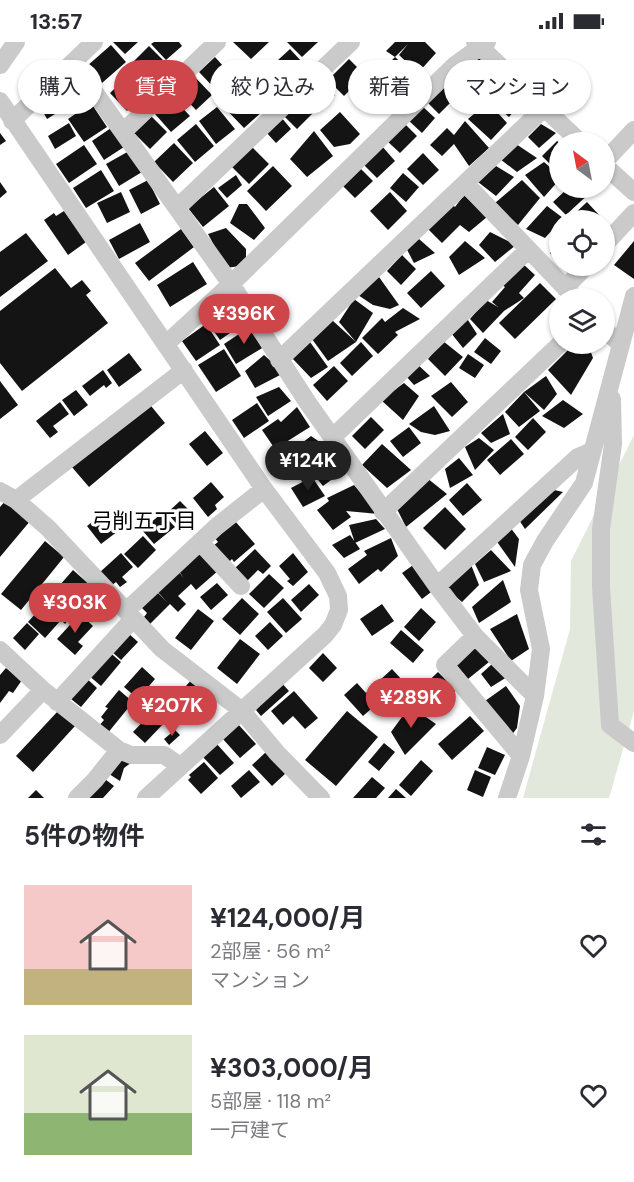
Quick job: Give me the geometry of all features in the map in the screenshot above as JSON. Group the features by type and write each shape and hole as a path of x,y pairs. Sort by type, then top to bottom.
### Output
{"street":[{"path":"0,65 16,42"},
{"path":"75,60 94,42"},
{"path":"123,132 217,42"},
{"path":"177,208 351,42"},
{"path":"166,344 231,285 455,65 481,44 496,60"},
{"path":"0,101 264,489 327,573 338,596 339,610 333,625 325,635 146,798"},
{"path":"102,103 231,285 279,360 383,512 475,636 535,696"},
{"path":"12,121 19,114"},
{"path":"279,360 538,114"},
{"path":"549,114 569,132"},
{"path":"615,151 634,130"},
{"path":"615,174 634,192"},
{"path":"465,183 565,288"},
{"path":"615,233 634,213"},
{"path":"333,437 528,250"},
{"path":"507,798 521,756 535,696 541,649 529,590 532,565 545,541 584,483 634,296"},
{"path":"615,339 620,344"},
{"path":"383,512 549,354"},
{"path":"184,370 4,494 48,528 162,649 241,710 309,794"},
{"path":"612,376 613,444 601,529 601,587 610,725 634,743"},
{"path":"437,586 578,457 592,451"},
{"path":"57,702 129,615 200,542 264,489"},
{"path":"200,542 241,586"},
{"path":"475,636 445,665 521,756"},
{"path":"0,650 57,702 118,750 131,755 164,755 180,766"},
{"path":"0,735 43,690"},
{"path":"77,798 95,780 118,750"}],"shaded area":[{"path":"634,435 634,711 609,798 523,798 570,629 571,561"}],"building":[{"path":"113,42 138,42 125,54"},
{"path":"179,42 182,46 166,60 151,44"},
{"path":"233,42 269,42 251,59"},
{"path":"287,42 318,42 302,57"},
{"path":"395,42 425,42 436,53 430,60 404,60 399,55 408,44 395,57 386,51"},
{"path":"111,45 124,60 114,60 114,72 102,83 102,60 94,60"},
{"path":"149,46 163,60 135,60"},
{"path":"290,49 300,60 278,60"},
{"path":"348,60 348,92 344,96 336,88 336,72"},
{"path":"210,62 210,84 199,72"},
{"path":"198,80 210,93 210,97 198,108"},
{"path":"441,83 444,86 444,109 439,114 432,107 432,93"},
{"path":"210,112 223,114 235,129 216,144 199,121"},
{"path":"340,112 360,134 350,144 334,147 320,130"},
{"path":"44,114 55,114 47,119"},
{"path":"75,114 98,114 107,127 84,142 68,119"},
{"path":"155,114 188,114 190,116 171,132"},
{"path":"231,114 260,114 244,128"},
{"path":"282,114 312,114 297,129"},
{"path":"412,114 431,114 435,118 422,133 407,119"},
{"path":"474,114 499,114 507,123 491,140 468,119"},
{"path":"151,116 167,132 150,149 134,133"},
{"path":"281,117 291,129 276,143 265,131"},
{"path":"465,121 489,148 469,166 454,144 442,156 430,145 447,128 454,135"},
{"path":"69,123 76,136 55,149 48,136"},
{"path":"404,123 417,136 400,153 387,141"},
{"path":"196,124 214,146 195,162 177,140"},
{"path":"541,124 554,132 549,132 549,139 539,148 528,137"},
{"path":"111,128 124,147 104,160 92,141"},
{"path":"314,131 333,156 307,177 290,159"},
{"path":"0,133 6,141 0,145"},
{"path":"174,143 193,163 173,182 154,162"},
{"path":"516,144 537,158 517,172 500,159"},
{"path":"84,145 97,164 69,183 56,164"},
{"path":"381,145 395,161 377,178 362,163"},
{"path":"252,147 269,164 249,184 232,167"},
{"path":"549,149 549,163 542,156"},
{"path":"129,151 142,172 119,186 106,164"},
{"path":"423,153 439,170 423,185 407,169"},
{"path":"544,162 549,166 549,191 544,197 525,175"},
{"path":"273,166 292,186 266,211 247,191"},
{"path":"496,166 514,177 496,196 478,182"},
{"path":"360,168 373,181 355,198 342,185"},
{"path":"101,170 114,191 86,208 73,188"},
{"path":"403,173 419,187 406,202 390,188"},
{"path":"236,175 242,185 227,198 218,188"},
{"path":"148,180 160,204 141,214 129,190"},
{"path":"522,180 540,198 518,225 495,203"},
{"path":"0,182 7,192 0,198"},
{"path":"214,187 229,206 203,227 188,208"},
{"path":"121,192 130,212 107,223 97,203"},
{"path":"390,192 407,211 388,230 370,211"},
{"path":"464,195 487,217 469,232 460,225 442,243 427,228 451,203 455,207"},
{"path":"557,198 584,198 571,210 561,210 553,202"},
{"path":"587,202 594,210 578,210"},
{"path":"239,204 247,204 265,228 254,240 230,223"},
{"path":"547,206 552,210 549,210 549,234 545,238 526,229"},
{"path":"64,211 86,242 68,255 44,220 54,213 56,216"},
{"path":"140,223 150,242 119,259 109,240"},
{"path":"226,228 246,249 246,259 240,266 226,268 208,234"},
{"path":"181,229 194,247 149,281 135,263"},
{"path":"490,232 516,245 495,262 479,245"},
{"path":"26,233 48,261 0,297 0,252"},
{"path":"419,239 435,253 414,263 403,242"},
{"path":"465,241 485,258 459,275 449,257"},
{"path":"634,241 634,279 615,264"},
{"path":"402,255 416,269 401,285 387,271"},
{"path":"193,262 207,284 170,307 157,285"},
{"path":"522,263 535,275 519,293 524,298 504,311 483,333 470,319 486,300 498,307 492,302 505,287 502,285"},
{"path":"55,268 71,288 82,280 91,291 86,295 108,323 22,391 0,363 0,311"},
{"path":"431,271 445,286 421,308 407,293"},
{"path":"379,277 399,305 390,309 373,305 358,295"},
{"path":"540,283 549,292 549,306 515,339 499,323"},
{"path":"354,299 373,313 356,342 339,322"},
{"path":"233,301 247,321 220,340 206,320"},
{"path":"403,308 420,319 395,332 398,335 378,354 362,338 382,318 385,322"},
{"path":"466,317 477,334 463,348 451,333"},
{"path":"332,320 356,342 328,361 312,339"},
{"path":"206,324 220,345 196,361 182,341"},
{"path":"251,326 264,347 236,364 224,344"},
{"path":"485,338 501,351 491,364 474,352"},
{"path":"443,341 463,357 445,376 428,359"},
{"path":"310,342 328,367 311,378 292,358"},
{"path":"361,342 373,356 352,376 340,363"},
{"path":"224,349 241,376 216,392 198,365"},
{"path":"129,353 142,370 119,387 107,370"},
{"path":"468,354 484,365 475,378 459,368"},
{"path":"564,354 592,354 593,358 571,395 548,370"},
{"path":"264,355 284,373 255,388 245,371"},
{"path":"416,363 430,376 414,385 405,375"},
{"path":"334,366 348,381 327,401 313,385"},
{"path":"103,370 112,383 106,388 104,385 90,396 82,386"},
{"path":"546,376 557,394 544,410 524,392"},
{"path":"0,381 18,405 0,419"},
{"path":"451,382 468,402 452,417 431,396"},
{"path":"404,383 419,396 403,420 381,400"},
{"path":"279,387 291,401 268,416 256,397"},
{"path":"76,390 88,405 74,416 62,400"},
{"path":"524,392 540,411 519,427 505,412"},
{"path":"563,400 583,414 564,428 542,416"},
{"path":"147,401 165,423 89,487 71,466"},
{"path":"60,402 69,414 53,426 58,432 50,438 36,421"},
{"path":"257,403 269,421 244,438 232,420"},
{"path":"434,406 450,431 435,435 421,432 409,424"},
{"path":"297,407 310,427 275,449 262,430 278,419 281,422"},
{"path":"503,414 510,434 491,443 481,433"},
{"path":"371,417 384,430 365,449 352,436"},
{"path":"533,418 546,432 528,450 515,437"},
{"path":"409,427 421,443 403,457 390,441"},
{"path":"205,431 223,453 207,466 189,444"},
{"path":"311,436 327,447 283,477 272,461 296,443 298,446"},
{"path":"479,438 494,450 475,470 465,447"},
{"path":"511,439 524,454 500,475 487,460"},
{"path":"382,444 411,470 387,488 362,465"},
{"path":"335,456 343,471 323,486 311,471"},
{"path":"459,458 473,475 450,488 445,469"},
{"path":"312,477 325,496 303,507 291,488"},
{"path":"427,478 447,494 406,527 397,509"},
{"path":"211,482 224,497 215,505 217,509 208,517 193,498"},
{"path":"467,483 482,500 463,516 449,500"},
{"path":"354,485 379,514 346,511 351,517 333,530 317,510 329,501 327,498"},
{"path":"550,489 563,492 525,529 519,520"},
{"path":"6,500 31,520 0,557 0,507"},
{"path":"180,501 189,510 176,523 167,513"},
{"path":"445,507 466,529 445,550 423,528"},
{"path":"108,510 122,528 101,544 87,526"},
{"path":"162,513 175,527 154,544 142,530"},
{"path":"376,519 385,529 355,543 349,525"},
{"path":"235,521 255,544 234,562 232,559 228,563 213,546 218,542 214,537"},
{"path":"510,527 519,539 515,567 495,539"},
{"path":"350,535 360,549 344,558 332,545"},
{"path":"143,536 156,550 138,568 124,554"},
{"path":"391,538 398,556 381,572 378,569 359,584 348,569 367,555 364,551"},
{"path":"45,541 64,557 21,610 1,594"},
{"path":"255,549 271,566 263,574 258,570 246,582 234,569"},
{"path":"491,550 511,571 484,582 475,564"},
{"path":"202,552 219,570 196,590 191,584 178,596 186,604 178,612 170,604 150,624 144,617 147,613 139,605 155,590 167,602 155,589 176,569 184,578 177,569"},
{"path":"121,553 133,567 122,577 127,582 120,587 116,582 111,586 99,573"},
{"path":"293,553 308,572 293,586 287,581 290,579 279,566"},
{"path":"470,562 479,585 462,602 447,589"},
{"path":"416,563 435,589 422,599 402,573"},
{"path":"73,570 91,586 83,595 78,591 75,595 83,601 74,611 53,593"},
{"path":"269,574 284,588 264,608 249,594"},
{"path":"503,580 511,602 479,623 472,607"},
{"path":"217,583 228,595 211,610 200,597"},
{"path":"309,584 319,595 301,612 291,600"},
{"path":"52,595 73,614 65,624 61,620 45,638 28,622"},
{"path":"242,598 259,614 240,635 222,619"},
{"path":"283,598 302,619 286,633 267,612"},
{"path":"382,604 394,621 372,636 360,619"},
{"path":"421,608 436,622 419,641 404,627"},
{"path":"198,609 214,621 191,650 175,638"},
{"path":"80,614 93,626 78,642 83,646 75,655 57,639"},
{"path":"517,614 529,649 511,661 490,629"},
{"path":"270,622 283,636 268,650 255,636"},
{"path":"27,623 39,634 25,650 13,638"},
{"path":"401,630 424,650 413,663 390,643"},
{"path":"127,632 138,642 121,660 110,650"},
{"path":"240,639 260,654 237,684 217,668"},
{"path":"474,644 489,662 468,679 453,661"},
{"path":"107,650 121,662 101,686 87,674"},
{"path":"323,653 337,668 323,682 309,668"},
{"path":"492,664 507,677 491,687 481,674"},
{"path":"142,667 155,679 138,699 124,687"},
{"path":"6,668 22,680 13,693 9,691 0,703 0,675"},
{"path":"392,669 403,681 363,716 344,695 357,683 366,693"},
{"path":"438,672 456,690 431,715 413,696"},
{"path":"83,675 97,688 81,707 66,695"},
{"path":"192,679 205,693 200,698 208,706 191,722 183,714 177,720 170,713 165,718 161,713 171,704 175,708 182,701 177,697 183,691 187,695 191,691 186,686"},
{"path":"280,681 289,691 261,716 256,710"},
{"path":"506,686 520,706 517,728 511,736 485,701"},
{"path":"119,690 133,702 107,734 98,727 104,720 101,717 108,708 105,707"},
{"path":"294,691 318,718 305,729 293,716 283,725 271,711"},
{"path":"410,706 436,724 405,755 391,732"},
{"path":"58,711 75,726 33,772 16,756"},
{"path":"153,711 165,722 145,743 133,732"},
{"path":"347,711 378,737 336,786 305,760"},
{"path":"470,716 484,731 452,760 438,744"},
{"path":"237,723 256,744 240,758 222,738"},
{"path":"175,730 180,735 169,745 164,739"},
{"path":"216,743 234,763 220,775 202,756"},
{"path":"384,743 395,752 379,771 368,762"},
{"path":"487,747 505,755 495,775 478,768"},
{"path":"266,752 286,773 272,786 252,765"},
{"path":"121,755 132,762 124,768 120,781 106,772"},
{"path":"421,760 433,771 411,796 399,785"},
{"path":"204,762 218,778 201,794 188,780 191,777 189,775"},
{"path":"249,770 260,782 241,798 231,786"},
{"path":"475,770 491,777 483,797 467,790"},
{"path":"101,776 114,786 103,798 89,798"},
{"path":"372,777 385,788 376,798 353,798"},
{"path":"396,789 406,798 388,798"},
{"path":"36,790 44,798 28,798"}],"district":[{"name":"弓削五丁目","path":"144,521"}]}
